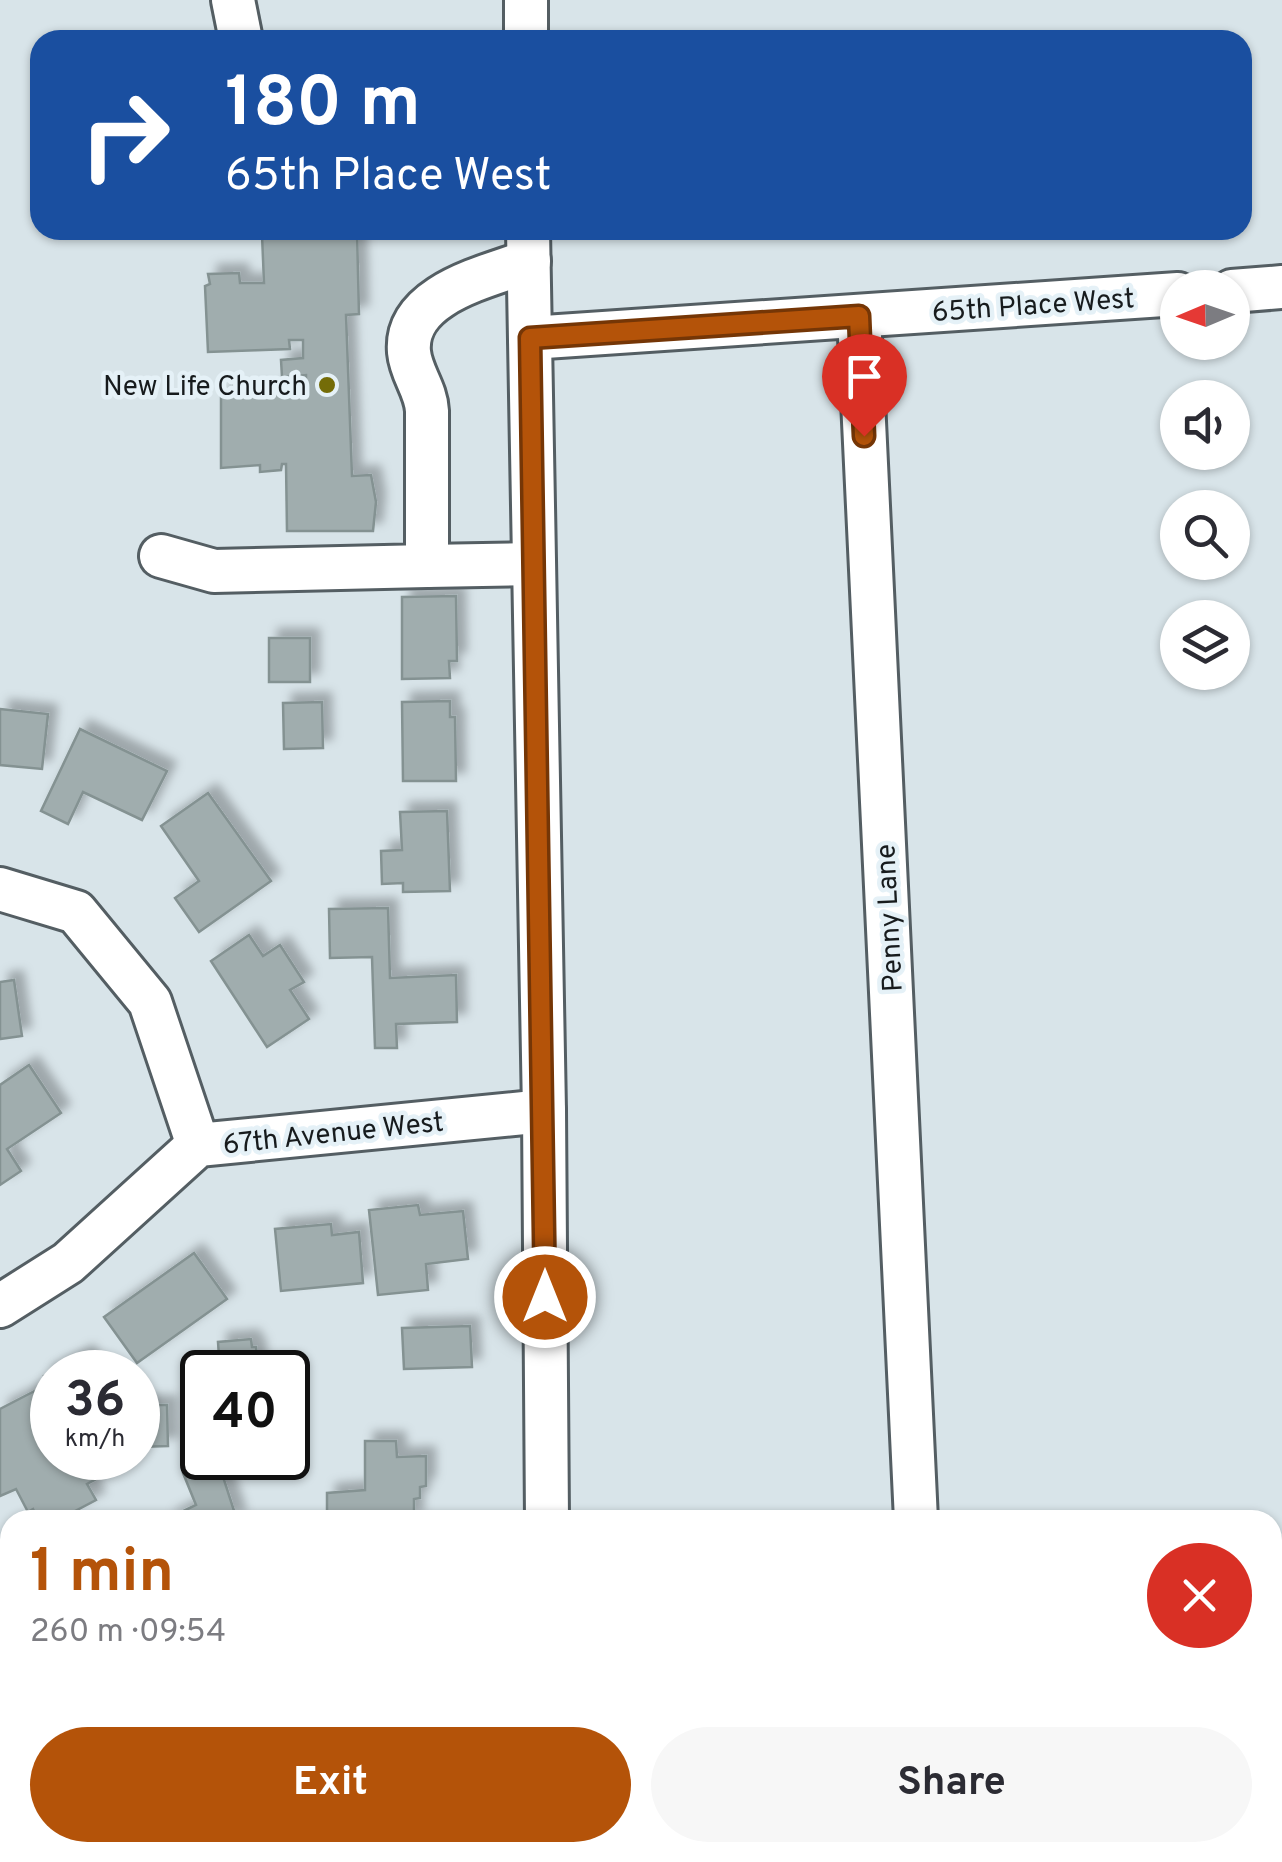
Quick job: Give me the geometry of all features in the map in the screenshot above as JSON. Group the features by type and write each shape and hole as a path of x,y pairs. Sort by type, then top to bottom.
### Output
{"street":[{"path":"234,0 238,30"},
{"path":"526,0 526,30"},
{"path":"529,245 547,1510"},
{"path":"427,566 426,394 409,350 412,326 425,308 529,245"},
{"path":"1250,290 1282,287"},
{"name":"65th Place West","path":"530,338 1160,295"},
{"name":"Penny Lane","path":"859,316 916,1510"},
{"path":"161,556 214,570 534,564"},
{"path":"0,889 76,912 150,1002 198,1146"},
{"name":"67th Avenue West","path":"0,1306 68,1263 198,1146 544,1112"}],"building":[{"name":"New Life Church","path":"262,240 357,240 359,314 346,315 352,476 371,475 376,502 373,531 287,531 286,464 282,464 281,470 260,472 260,465 221,468 221,396 306,393 306,375 282,377 281,360 303,358 303,340 289,340 290,349 208,352 208,274 239,273 240,283 264,283"},
{"path":"456,596 457,661 449,661 450,678 402,679 402,597"},
{"path":"269,638 310,638 310,682 269,682"},
{"path":"450,701 450,717 455,717 456,781 403,781 402,702"},
{"path":"322,702 323,748 284,749 283,703"},
{"path":"0,709 48,714 42,769 0,765"},
{"path":"80,729 167,771 142,820 83,792 68,824 41,811"},
{"path":"208,793 271,881 199,932 175,898 199,881 161,826"},
{"path":"447,811 450,891 403,892 403,883 382,884 381,851 402,850 400,812"},
{"path":"388,908 390,978 456,975 457,1022 396,1024 397,1048 375,1048 372,957 330,958 329,909"},
{"path":"249,935 263,956 280,945 304,982 290,990 309,1019 267,1047 211,961"},
{"path":"14,980 22,1036 0,1039 0,982"},
{"path":"29,1065 61,1113 7,1149 21,1171 0,1185 0,1085"},
{"path":"418,1205 420,1215 463,1211 468,1259 426,1264 428,1290 378,1295 369,1210"},
{"path":"331,1224 332,1235 359,1232 363,1283 281,1291 275,1229"},
{"path":"194,1253 227,1299 155,1350 128,1350 104,1317"},
{"path":"470,1326 472,1367 404,1369 402,1328"},
{"path":"251,1339 256,1350 219,1350 218,1342"},
{"path":"30,1393 30,1480 94,1480 87,1484 96,1500 77,1510 27,1510 16,1489 0,1496 0,1409"},
{"path":"160,1405 167,1405 168,1446 160,1446"},
{"path":"365,1441 396,1441 397,1457 426,1456 426,1486 420,1487 420,1498 414,1499 414,1510 327,1510 327,1493 365,1490"},
{"path":"186,1480 224,1480 234,1510 186,1510 196,1505"}],"place":[{"name":"New Life Church","path":"327,385"}],"route":[{"path":"545,1297 530,338 859,316 864,436"}]}
